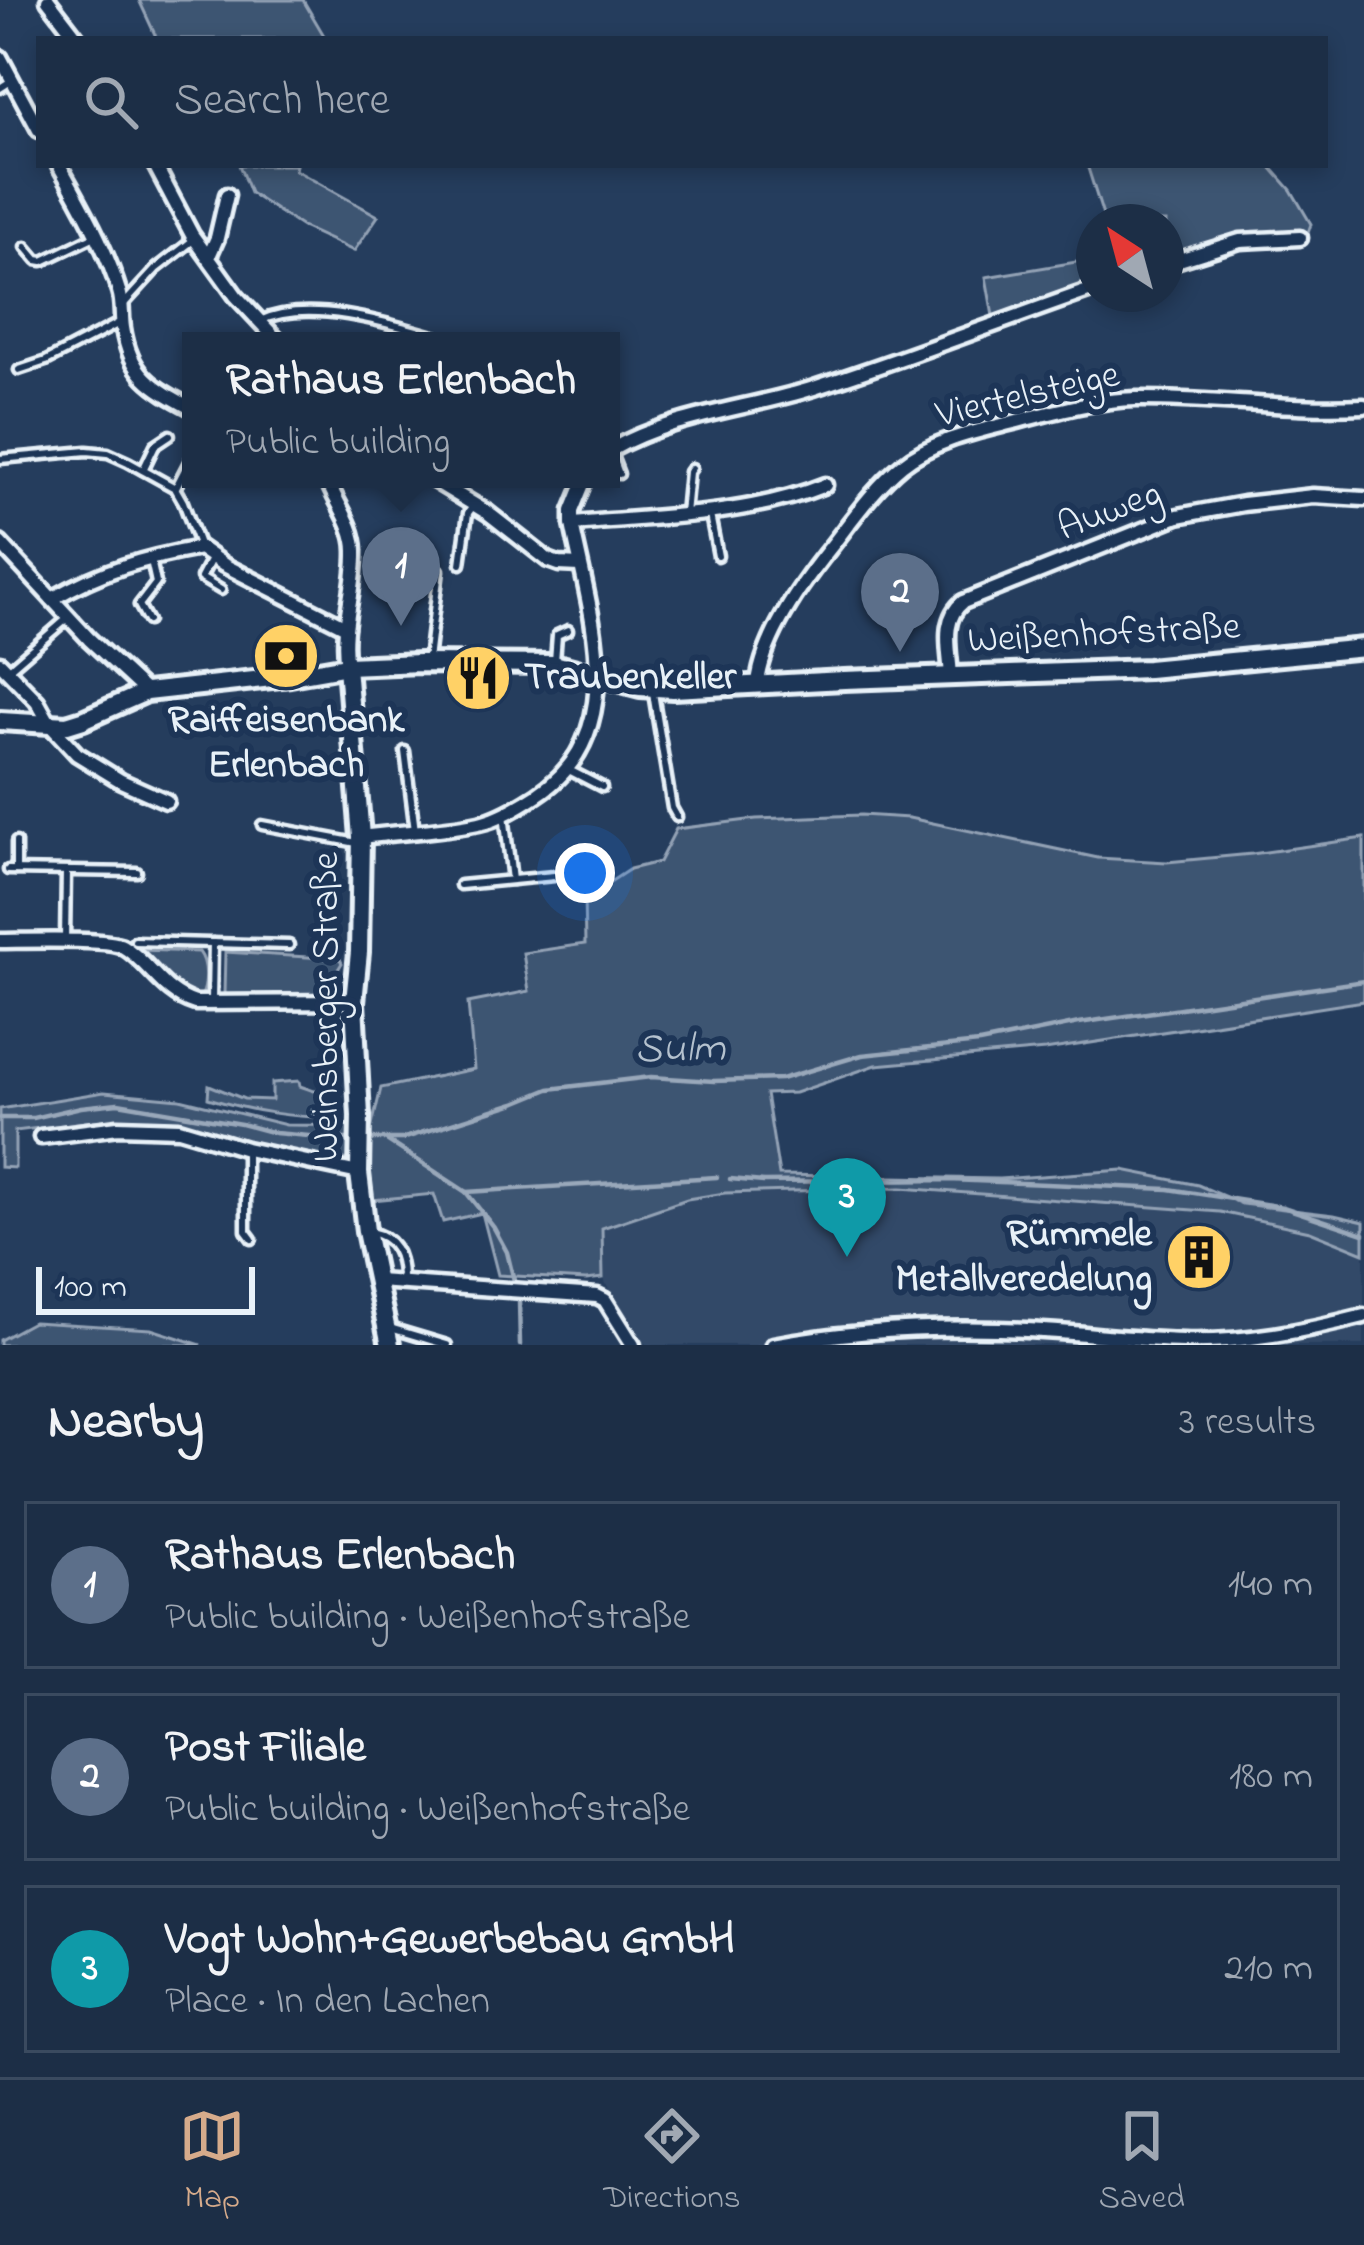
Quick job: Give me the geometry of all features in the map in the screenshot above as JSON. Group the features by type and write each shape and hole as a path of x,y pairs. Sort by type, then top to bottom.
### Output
{"street":[{"path":"48,0 76,36"},
{"path":"0,57 5,84 36,126"},
{"path":"60,168 114,277 128,353 156,389 182,403"},
{"path":"156,168 183,221 236,296 270,332"},
{"path":"209,256 226,195"},
{"path":"1184,258 1240,241 1300,238"},
{"path":"620,446 662,427 817,387 1076,295"},
{"name":"Viertelsteige","path":"758,683 773,639 811,572 875,493 916,456 980,430 1114,401 1364,406"},
{"path":"572,524 776,503 825,485"},
{"path":"331,488 355,552 346,628 347,666"},
{"path":"447,488 548,560 580,565"},
{"path":"360,840 483,823 556,782 567,770 589,728 599,675 572,524 582,488"},
{"name":"Auweg","path":"951,677 950,617 963,602 1178,516 1313,496 1364,499"},
{"path":"0,543 89,639 146,692"},
{"path":"52,599 90,577 150,556 206,552 346,628"},
{"name":"Weißenhofstraße","path":"51,726 83,720 146,692 347,666 554,664 652,689 714,688 1148,669 1364,649"},
{"path":"4,666 37,700 51,726 77,754 166,801"},
{"name":"Weinsberger Straße","path":"347,666 360,840 354,1002 359,1166 366,1231 388,1336"},
{"path":"0,721 51,726"},
{"path":"0,941 111,941 135,956 165,987 195,1003 354,1002"},
{"path":"41,1137 148,1126 179,1129 246,1149 359,1166"},
{"path":"377,1281 597,1295 633,1345"},
{"path":"773,1345 928,1328 1221,1340 1310,1329 1364,1316"}],"lane":[{"path":"26,247 43,261 95,236"},
{"path":"122,306 156,269 195,238"},
{"path":"260,321 274,314 299,313 377,319 421,332"},
{"path":"19,370 121,322"},
{"path":"143,470 154,445 170,434"},
{"path":"0,459 107,453 175,488 206,552 201,578 221,590"},
{"path":"685,514 692,468"},
{"path":"175,488 182,475"},
{"path":"461,564 468,513 475,505"},
{"path":"709,512 718,556"},
{"path":"148,621 140,604 156,583 150,556"},
{"path":"428,663 439,570"},
{"path":"4,666 69,617"},
{"path":"554,664 557,635 568,630"},
{"path":"652,689 677,817"},
{"path":"405,751 415,831"},
{"path":"567,770 602,788"},
{"path":"504,814 512,880"},
{"path":"262,825 360,840"},
{"path":"16,842 12,870 137,872"},
{"path":"65,942 66,872"},
{"path":"460,885 554,876"},
{"path":"135,941 289,945"},
{"path":"212,1004 213,944"},
{"path":"246,1149 246,1231 253,1239"},
{"path":"366,1231 383,1234 395,1244 402,1283"},
{"path":"388,1336 447,1345"}],"shaded area":[{"path":"139,0 303,0 324,36 156,36"},
{"path":"240,168 295,168 378,216 354,251 302,227 250,193"},
{"path":"1088,168 1272,168 1311,224 1308,233 1256,232 1184,253 1184,204 1099,204"},
{"path":"1076,262 1076,288 993,316 986,277"},
{"path":"909,818 1098,858 1167,862 1364,838 1364,1001 1045,1050 876,1065 795,1093 766,1094 779,1175 999,1179 1123,1170 1198,1185 1242,1204 1364,1222 1364,1253 1310,1231 1220,1212 901,1188 725,1193 687,1199 602,1228 603,1278 498,1275 482,1213 443,1222 434,1194 371,1200 369,1162 287,1152 182,1125 135,1120 15,1131 15,1168 0,1167 0,1109 104,1092 180,1099 286,1125 372,1126 381,1088 474,1069 468,1003 529,991 523,953 585,944 584,894 630,869 659,862 676,829 756,819"},
{"path":"139,950 199,952 206,974 201,997 173,985"},
{"path":"225,952 340,959 342,963 332,979 331,996 224,995"},
{"path":"299,1081 300,1086 314,1091 337,1090 338,1118 272,1113 208,1098 209,1085 244,1099 272,1100 272,1083"},
{"path":"901,1188 1220,1212 1311,1231 1364,1253 1364,1345 648,1345 629,1327 603,1278 602,1228 687,1199 725,1193"},
{"path":"33,1322 151,1329 201,1345 0,1345 0,1340"}],"waterway":[{"name":"Sulm","path":"0,1118 33,1118 118,1103 275,1133 402,1139 549,1089 651,1077 781,1079 862,1055 979,1043 1079,1023 1364,981"},
{"path":"385,1139 466,1192 494,1228 507,1252 519,1301 520,1345"},
{"path":"466,1192 717,1177"},
{"path":"730,1179 949,1180 1169,1189 1283,1207 1364,1234"}],"place":[{"name":"Rathaus Erlenbach","path":"401,626"},
{"name":"Post Filiale","path":"900,652"},
{"name":"Raiffeisenbank Erlenbach","path":"286,656"},
{"name":"Traubenkeller","path":"478,678"},
{"name":"Vogt Wohn+Gewerbebau GmbH","path":"847,1257"},
{"name":"Rümmele Metallveredelung","path":"1199,1257"}]}
